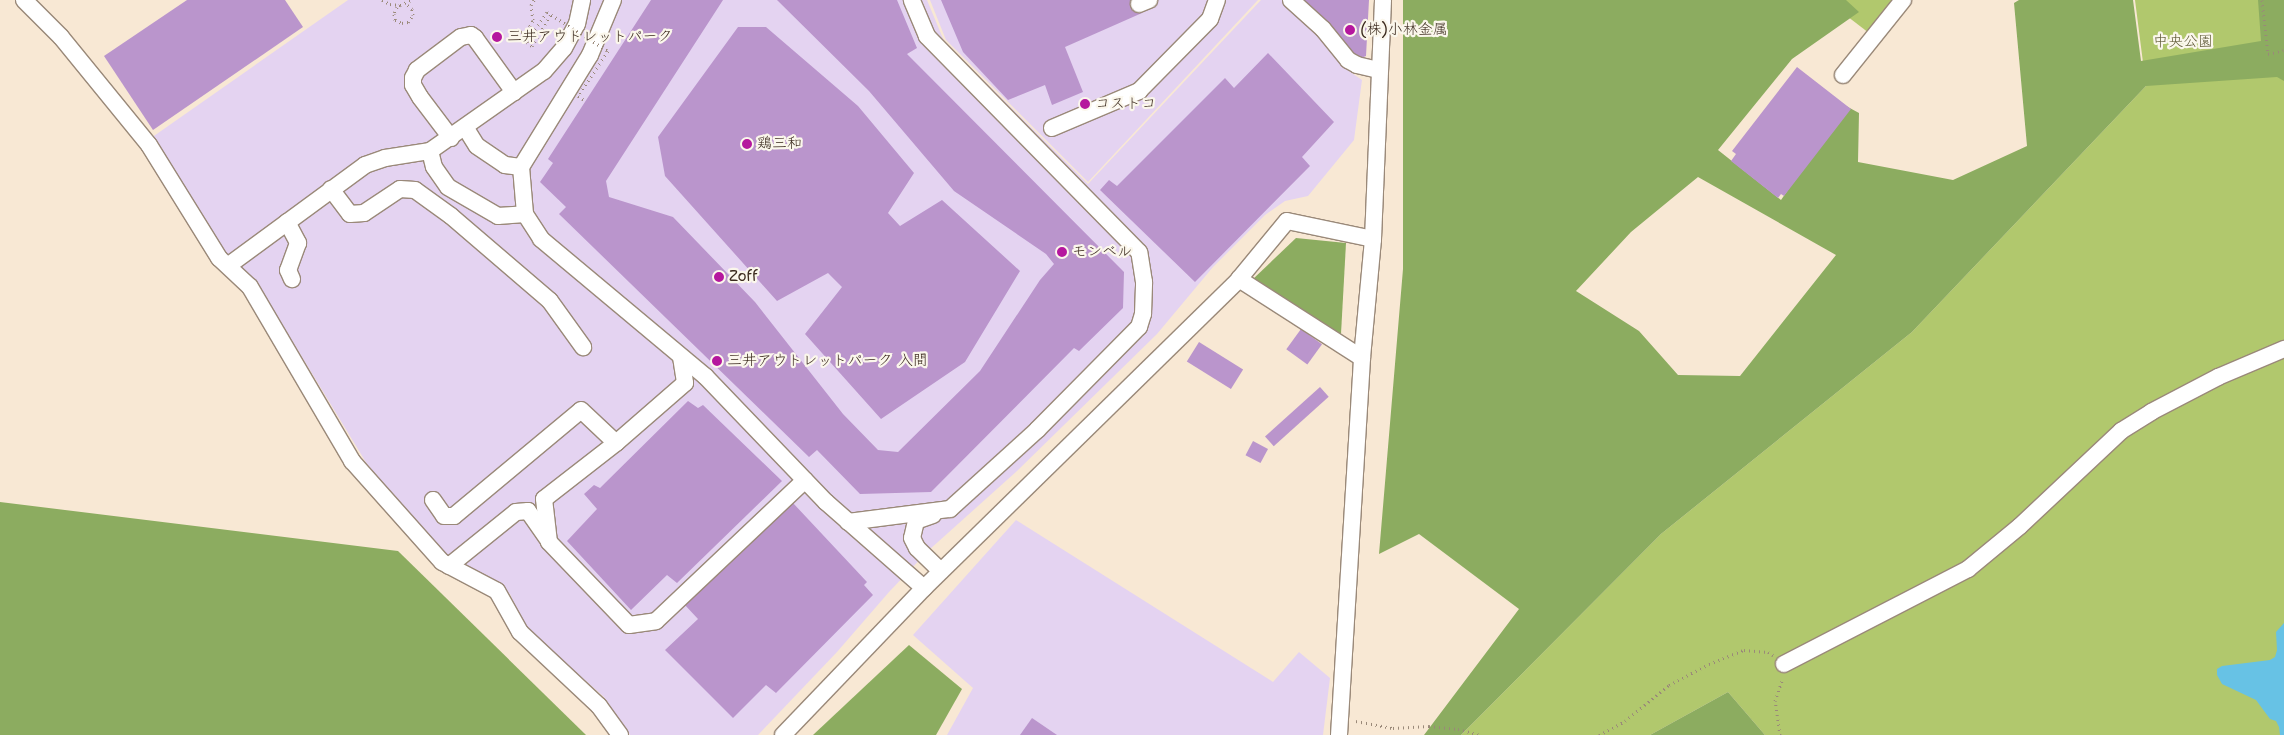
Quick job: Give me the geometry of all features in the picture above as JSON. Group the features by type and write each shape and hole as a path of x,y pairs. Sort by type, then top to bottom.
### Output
{"street":[{"path":"24,0 61,36 148,146 219,258 229,265 250,287 352,461 442,562 497,591 520,632 599,706 620,735"},
{"path":"229,265 331,189 374,161 430,152 544,71 564,48 577,24 582,0"},
{"path":"613,0 590,55 521,167 524,214 541,239 721,393 848,522 924,588"},
{"path":"912,0 927,36 1138,252 1144,282 1143,314 1138,327 1030,436 950,509 916,521 912,538 917,548 941,571"},
{"path":"1052,128 1139,91 1210,19 1217,0"},
{"path":"1291,0 1323,29 1348,60 1357,65 1379,70"},
{"path":"1339,735 1362,358 1373,239 1383,0"},
{"path":"1843,75 1903,0"},
{"path":"451,138 420,97 413,85 413,78 417,70 461,37 471,35 475,38 514,92"},
{"path":"465,127 477,146 506,165 521,167"},
{"path":"430,152 434,167 448,187 498,216 524,214"},
{"path":"331,189 350,214 364,213 400,189 415,190 451,216 550,301 583,347"},
{"path":"783,735 941,571 1239,279 1287,221 1373,239"},
{"path":"287,222 298,243 288,270 292,279"},
{"path":"1239,279 1362,358"},
{"path":"1784,664 1968,569 1991,553 2121,431 2151,412 2218,377 2284,349"},
{"path":"681,357 684,383"},
{"path":"684,383 721,393"},
{"path":"549,542 544,499 616,443 684,383"},
{"path":"433,500 444,516 454,516 582,410 616,443"},
{"path":"449,566 516,512 528,511 549,542 628,624 656,621 805,480"},
{"path":"848,522 950,509"}],"path":[{"path":"382,0 390,4 400,5 412,0"},
{"path":"516,33 526,31 530,26 533,20 531,5 534,0"},
{"path":"2262,0 2268,54 2284,50"},
{"path":"400,5 394,14 396,20 402,24 408,22 413,15 412,9 406,4"},
{"path":"549,13 532,46 527,42 549,13"},
{"path":"549,13 608,51 578,96 586,101"},
{"path":"1599,735 1625,721 1669,685 1709,664 1744,650 1768,652 1784,664 1783,681 1775,701 1780,735"},
{"path":"1340,718 1393,728 1429,726 1458,729 1480,735"}],"shaded area":[{"name":"三井アウトレットパーク 入間","path":"348,0 927,0 944,41 1088,184 1261,0 1283,0 1318,35 1343,67 1362,80 1354,140 1308,196 1285,201 1265,215 1213,267 1157,334 1017,471 929,550 889,592 837,652 758,735 630,735 604,697 525,627 510,594 477,571 446,555 367,464 257,283 221,250 151,138"},
{"name":"コストコ","path":"930,0 1258,0 1088,182 946,40"},
{"path":"1016,520 1273,682 1299,652 1330,678 1323,735 947,735 973,688 913,635"}],"green space":[{"path":"1403,0 1846,0 1859,12 1792,59 1718,150 1781,200 1846,106 1859,113 1858,162 1953,180 2027,146 2014,3 2019,0 2133,0 2141,61 2261,41 2258,0 2284,0 2284,81 2277,77 2146,86 1912,332 1661,534 1461,735 1424,735 1519,609 1419,534 1379,554 1403,269","holes":["1698,177 1836,255 1740,376 1678,375 1639,331 1576,291 1631,232"]},
{"path":"1826,0 1892,0 1892,2 1869,33"},
{"name":"中央公園","path":"2135,0 2284,0 2284,735 1765,735 1728,692 1650,735 1461,735 1661,534 1912,332 2146,86"},
{"path":"1296,238 1346,243 1341,334 1252,280"},
{"path":"0,502 398,551 586,735 0,735"},
{"path":"909,645 962,689 936,735 813,735"},
{"path":"1728,692 1765,735 1650,735"}],"water":[{"path":"2284,623 2284,735 2280,735 2276,721 2270,719 2256,700 2222,684 2217,675 2217,669 2222,666 2270,660 2275,657 2277,650 2276,632"}],"building":[{"path":"187,0 285,0 303,27 153,130 104,56"},
{"path":"651,0 723,0 606,181 609,197 673,217 755,302 843,414 878,450 898,452 980,371 1040,280 1054,264 1046,254 954,191 869,91 777,0 897,0 917,48 907,54 1124,272 1123,308 1079,351 1074,348 931,492 860,494 817,450 809,457 559,214 566,207 540,182 553,163 548,159"},
{"path":"941,0 1137,0 1142,13 1065,47 1083,92 1052,105 1045,85 1008,100 963,52"},
{"name":"(株)小林金属","path":"1304,0 1369,0 1366,56 1361,58 1352,53 1330,25"},
{"path":"738,27 766,27 858,106 914,173 888,213 900,226 942,200 1020,271 965,362 881,419 805,334 842,287 828,273 777,301 665,176 658,137"},
{"path":"1268,53 1334,122 1302,157 1310,166 1195,282 1100,190 1109,180 1117,186 1225,78 1234,88"},
{"path":"1797,67 1851,109 1784,196 1781,194 1778,198 1731,161 1736,154 1732,151"},
{"path":"1301,329 1322,344 1307,365 1286,349"},
{"path":"1199,342 1243,370 1231,389 1187,362"},
{"path":"1320,387 1329,397 1274,446 1265,437"},
{"path":"688,401 698,408 703,405 782,481 677,583 667,575 631,610 567,541 597,509 584,494 594,485 600,488"},
{"path":"1253,441 1268,449 1260,463 1245,455"},
{"path":"793,503 867,582 864,585 873,595 776,693 766,685 733,718 665,650 698,619 684,604"},
{"path":"1032,718 1057,735 1020,735"}],"place":[{"name":"(株)小林金属","path":"1350,30"},
{"name":"三井アウトレットパーク","path":"497,37"},
{"name":"コストコ","path":"1085,104"},
{"name":"鶏三和","path":"747,144"},
{"name":"モンベル","path":"1062,252"},
{"name":"Zoff","path":"719,277"},
{"name":"三井アウトレットパーク 入間","path":"717,361"}]}
